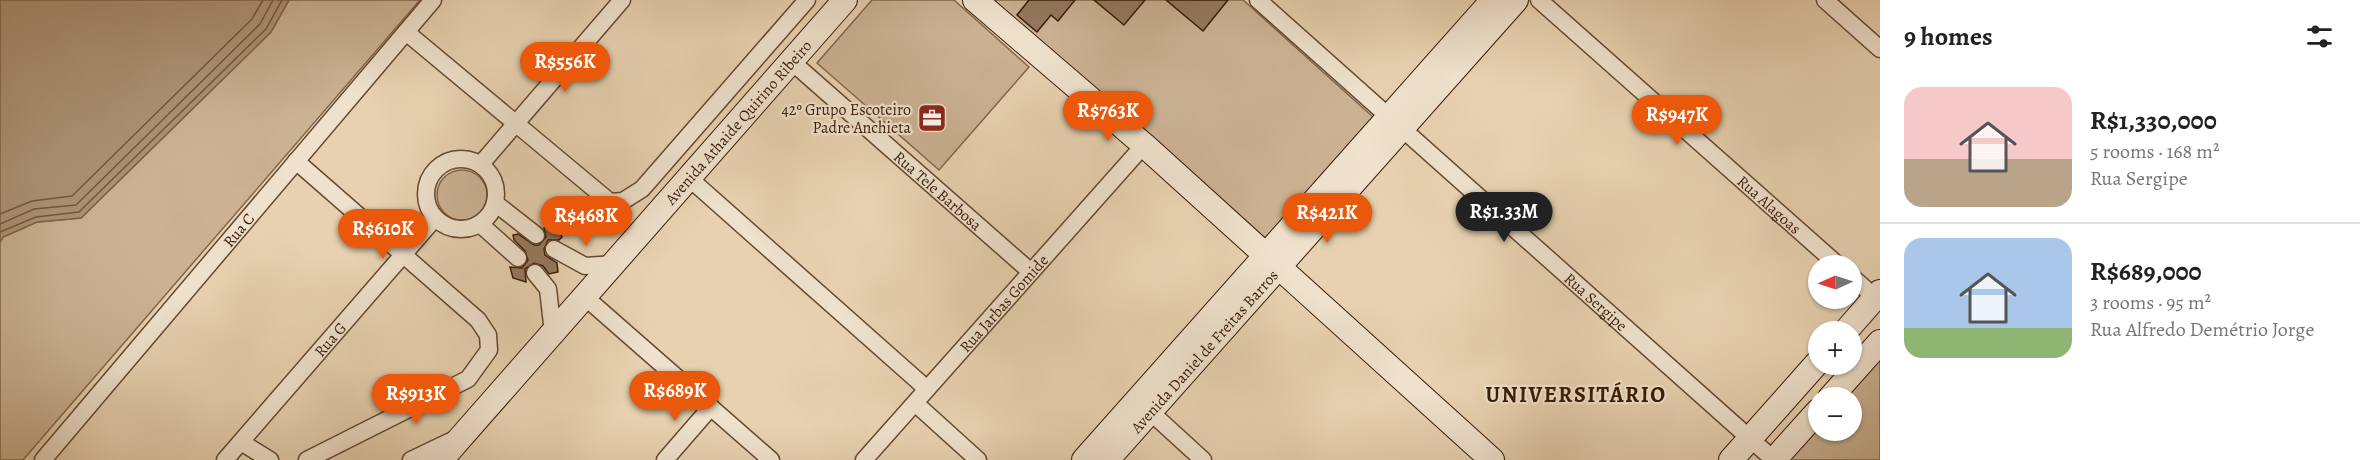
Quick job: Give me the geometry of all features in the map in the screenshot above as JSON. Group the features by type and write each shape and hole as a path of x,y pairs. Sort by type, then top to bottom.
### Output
{"street":[{"name":"Rua C","path":"43,460 433,0"},
{"path":"480,164 622,0"},
{"path":"406,32 610,202 623,201 642,189 807,0"},
{"name":"Avenida Athaide Quirino Ribeiro","path":"441,460 844,0"},
{"path":"975,0 1144,145 1492,460"},
{"name":"Rua Sergipe","path":"1258,0 1774,460"},
{"name":"Avenida Daniel de Freitas Barros","path":"1396,123 1493,0"},
{"name":"Avenida Daniel de Freitas Barros","path":"1084,460 1143,406 1396,123 1516,0"},
{"name":"Rua Alagoas","path":"1539,0 1827,255"},
{"path":"1825,0 1880,49"},
{"name":"Rua Tele Barbosa","path":"791,61 1031,272"},
{"name":"Rua Jarbas Gomide","path":"864,460 1144,145"},
{"path":"456,158 469,159 480,164 494,181 495,203 492,211 480,224 469,229 457,229 435,218 428,207 425,195 427,182 444,162 456,158"},
{"path":"296,161 478,320 488,335 489,350 478,369 462,382 306,460"},
{"path":"689,178 927,389"},
{"path":"495,203 536,235"},
{"name":"Rua G","path":"225,460 435,218"},
{"path":"480,224 518,258"},
{"path":"554,249 585,266 615,264"},
{"path":"535,273 548,289 553,333"},
{"path":"1855,321 1878,297 1862,285"},
{"path":"585,297 771,460"},
{"path":"1840,387 1880,342"},
{"path":"1731,460 1808,373"},
{"path":"915,403 978,460"},
{"path":"1143,406 1203,460"},
{"name":"Avenida Daniel de Freitas Barros","path":"1107,460 1143,406"},
{"path":"664,460 711,407"},
{"path":"1774,460 1808,422"},
{"path":"411,460 464,435"},
{"path":"241,442 270,460"}],"shaded area":[{"path":"289,0 420,0 23,460 0,460 0,242 3,237 37,222 81,218 271,32"},
{"name":"42º Grupo Escoteiro Padre Anchieta","path":"872,0 954,0 1029,67 939,170 817,63"},
{"path":"993,0 1243,0 1373,117 1263,241"},
{"path":"462,170 471,172 482,181 487,195 485,204 476,215 462,220 453,218 442,209 437,195 439,186 448,175"},
{"path":"1880,357 1880,460 1789,460 1808,438 1808,441 1862,441 1862,387 1853,387"}],"water":[{"path":"0,0 289,0 271,32 81,218 37,222 3,237 0,242"}],"building":[{"path":"1029,0 1075,0 1058,21 1051,15 1037,32 1017,15"},
{"path":"1094,0 1145,0 1124,25"},
{"path":"1166,0 1228,0 1203,31"},
{"path":"557,225 562,237 559,240 548,240 544,249 545,255 557,263 558,272 549,274 543,266 534,263 525,269 526,282 513,278 510,267 522,268 528,260 525,251 514,240 513,235 518,234 534,245 539,245 546,237 544,228"}],"place":[{"name":"42º Grupo Escoteiro Padre Anchieta","path":"932,118"}],"district":[{"name":"UNIVERSITÁRIO","path":"1576,394"}]}
